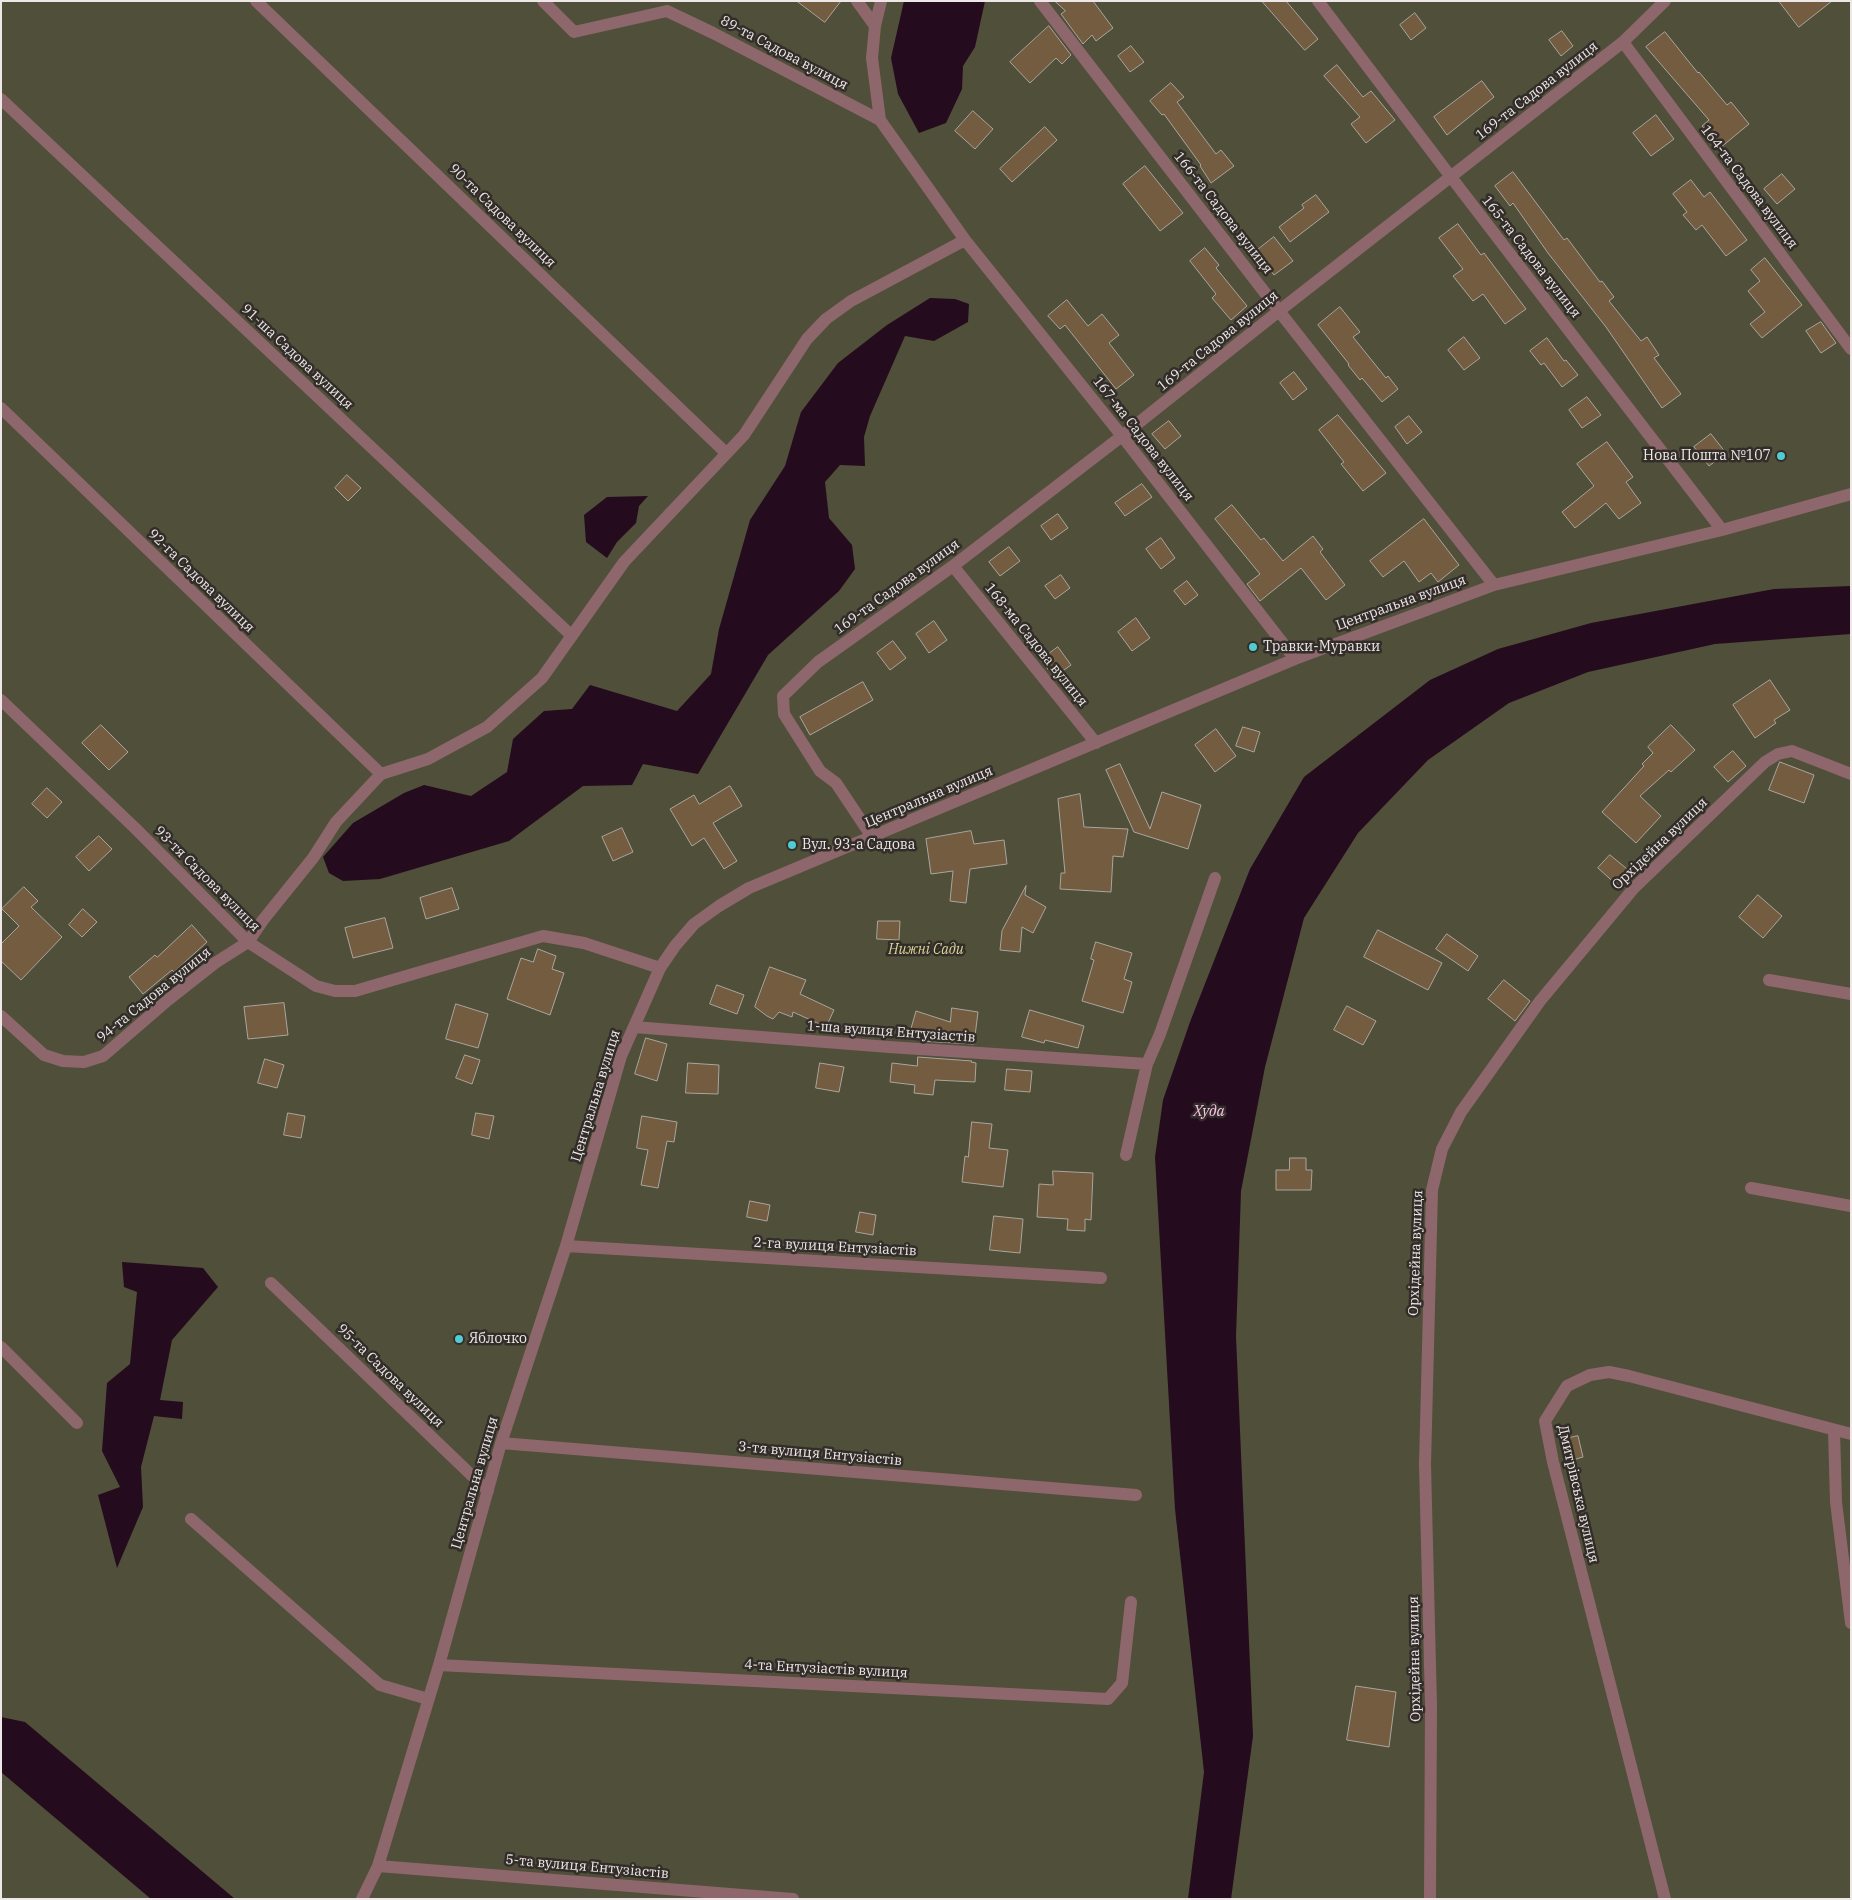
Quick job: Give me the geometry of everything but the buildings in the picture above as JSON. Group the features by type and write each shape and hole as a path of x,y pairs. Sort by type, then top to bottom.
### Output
{"street":[{"name":"90-та Садова вулиця","path":"256,1 726,452"},
{"name":"89-та Садова вулиця","path":"542,1 574,32 667,11 880,120 965,240"},
{"path":"857,1 875,26"},
{"path":"880,120 872,58 875,26 881,1"},
{"name":"166-та Садова вулиця","path":"1040,1 1279,311 1494,585"},
{"name":"165-та Садова вулиця","path":"1318,1 1722,530"},
{"name":"169-та Садова вулиця","path":"872,837 836,783 820,771 784,714 782,696 818,662 953,566 1122,436 1623,42 1665,1"},
{"name":"164-та Садова вулиця","path":"1623,42 1851,349"},
{"name":"91-ша Садова вулиця","path":"1,99 572,636"},
{"path":"248,942 263,920 313,858 336,822 381,774 428,759 487,727 542,678 624,562 744,435 807,339 826,319 851,301 965,240"},
{"name":"167-ма Садова вулиця","path":"965,240 1122,436 1295,659"},
{"name":"92-га Садова вулиця","path":"1,408 381,774"},
{"name":"Центральна вулиця","path":"362,1899 378,1866 439,1665 501,1443 566,1246 621,1056 660,968 675,946 694,924 749,888 1295,659 1494,585 1722,530 1851,494"},
{"name":"168-ма Садова вулиця","path":"953,566 1096,742"},
{"name":"93-тя Садова вулиця","path":"1,700 136,829 248,942 316,986 335,991 356,991 543,936 584,943 660,968"},
{"name":"Орхідейна вулиця","path":"1430,1899 1431,1704 1425,1464 1432,1190 1442,1149 1460,1112 1540,1001 1634,888 1765,762 1778,754 1792,751 1851,774"},
{"path":"1126,1155 1147,1064 1160,1034 1215,878"},
{"name":"94-та Садова вулиця","path":"1,1016 44,1055 63,1062 84,1062 104,1056 168,1000 215,963 248,942"},
{"path":"1769,980 1851,994"},
{"name":"1-ша вулиця Ентузіастів","path":"634,1027 899,1048 1147,1064"},
{"path":"1751,1188 1851,1206"},
{"name":"2-га вулиця Ентузіастів","path":"566,1246 1101,1278"},
{"name":"95-та Садова вулиця","path":"271,1283 488,1491"},
{"path":"1,1347 77,1423"},
{"name":"Дмитрівська вулиця","path":"1665,1899 1553,1462 1546,1421 1567,1386 1590,1375 1609,1372 1851,1434"},
{"path":"1834,1430 1836,1502 1851,1623"},
{"name":"3-тя вулиця Ентузіастів","path":"501,1443 1136,1495"},
{"path":"191,1519 380,1685 428,1699"},
{"name":"4-та Ентузіастів вулиця","path":"439,1665 1108,1699 1122,1683 1131,1602"},
{"name":"5-та вулиця Ентузіастів","path":"378,1866 793,1899"}],"green space":[{"name":"Нижні Сади","path":"1,1 1851,1 1851,1899 1,1899"}],"water":[{"path":"904,1 985,1 975,47 963,66 962,89 946,123 919,133 898,94 891,58"},
{"path":"930,298 955,299 969,304 968,322 934,341 905,336 870,416 864,437 865,466 840,465 825,482 829,518 852,545 855,569 839,591 768,655 698,774 643,764 632,785 583,786 509,841 380,879 343,881 329,873 323,857 353,823 404,793 424,785 471,796 507,772 513,739 544,711 572,709 590,685 677,711 711,674 719,629 750,520 785,466 801,412 838,363 887,325"},
{"path":"648,496 639,506 636,523 617,542 607,558 586,542 584,515 607,497"},
{"name":"Худа","path":"1851,586 1851,634 1715,644 1588,672 1509,703 1428,760 1358,833 1304,918 1265,1067 1241,1191 1236,1336 1253,1736 1231,1899 1188,1899 1204,1772 1175,1509 1155,1157 1163,1100 1190,1022 1250,869 1304,777 1430,680 1498,649 1591,623 1774,589"},
{"path":"122,1262 203,1268 218,1287 172,1340 160,1400 183,1402 182,1419 154,1416 141,1467 143,1507 117,1568 98,1495 120,1487 102,1451 107,1383 130,1364 137,1292 124,1287"},
{"path":"1,1717 25,1722 235,1899 151,1899 1,1772"}],"place":[{"name":"Нова Пошта №107","path":"1781,456"},
{"name":"Травки-Муравки","path":"1253,647"},
{"name":"Вул. 93-а Садова","path":"792,845"},
{"name":"Яблочко","path":"459,1339"}]}
